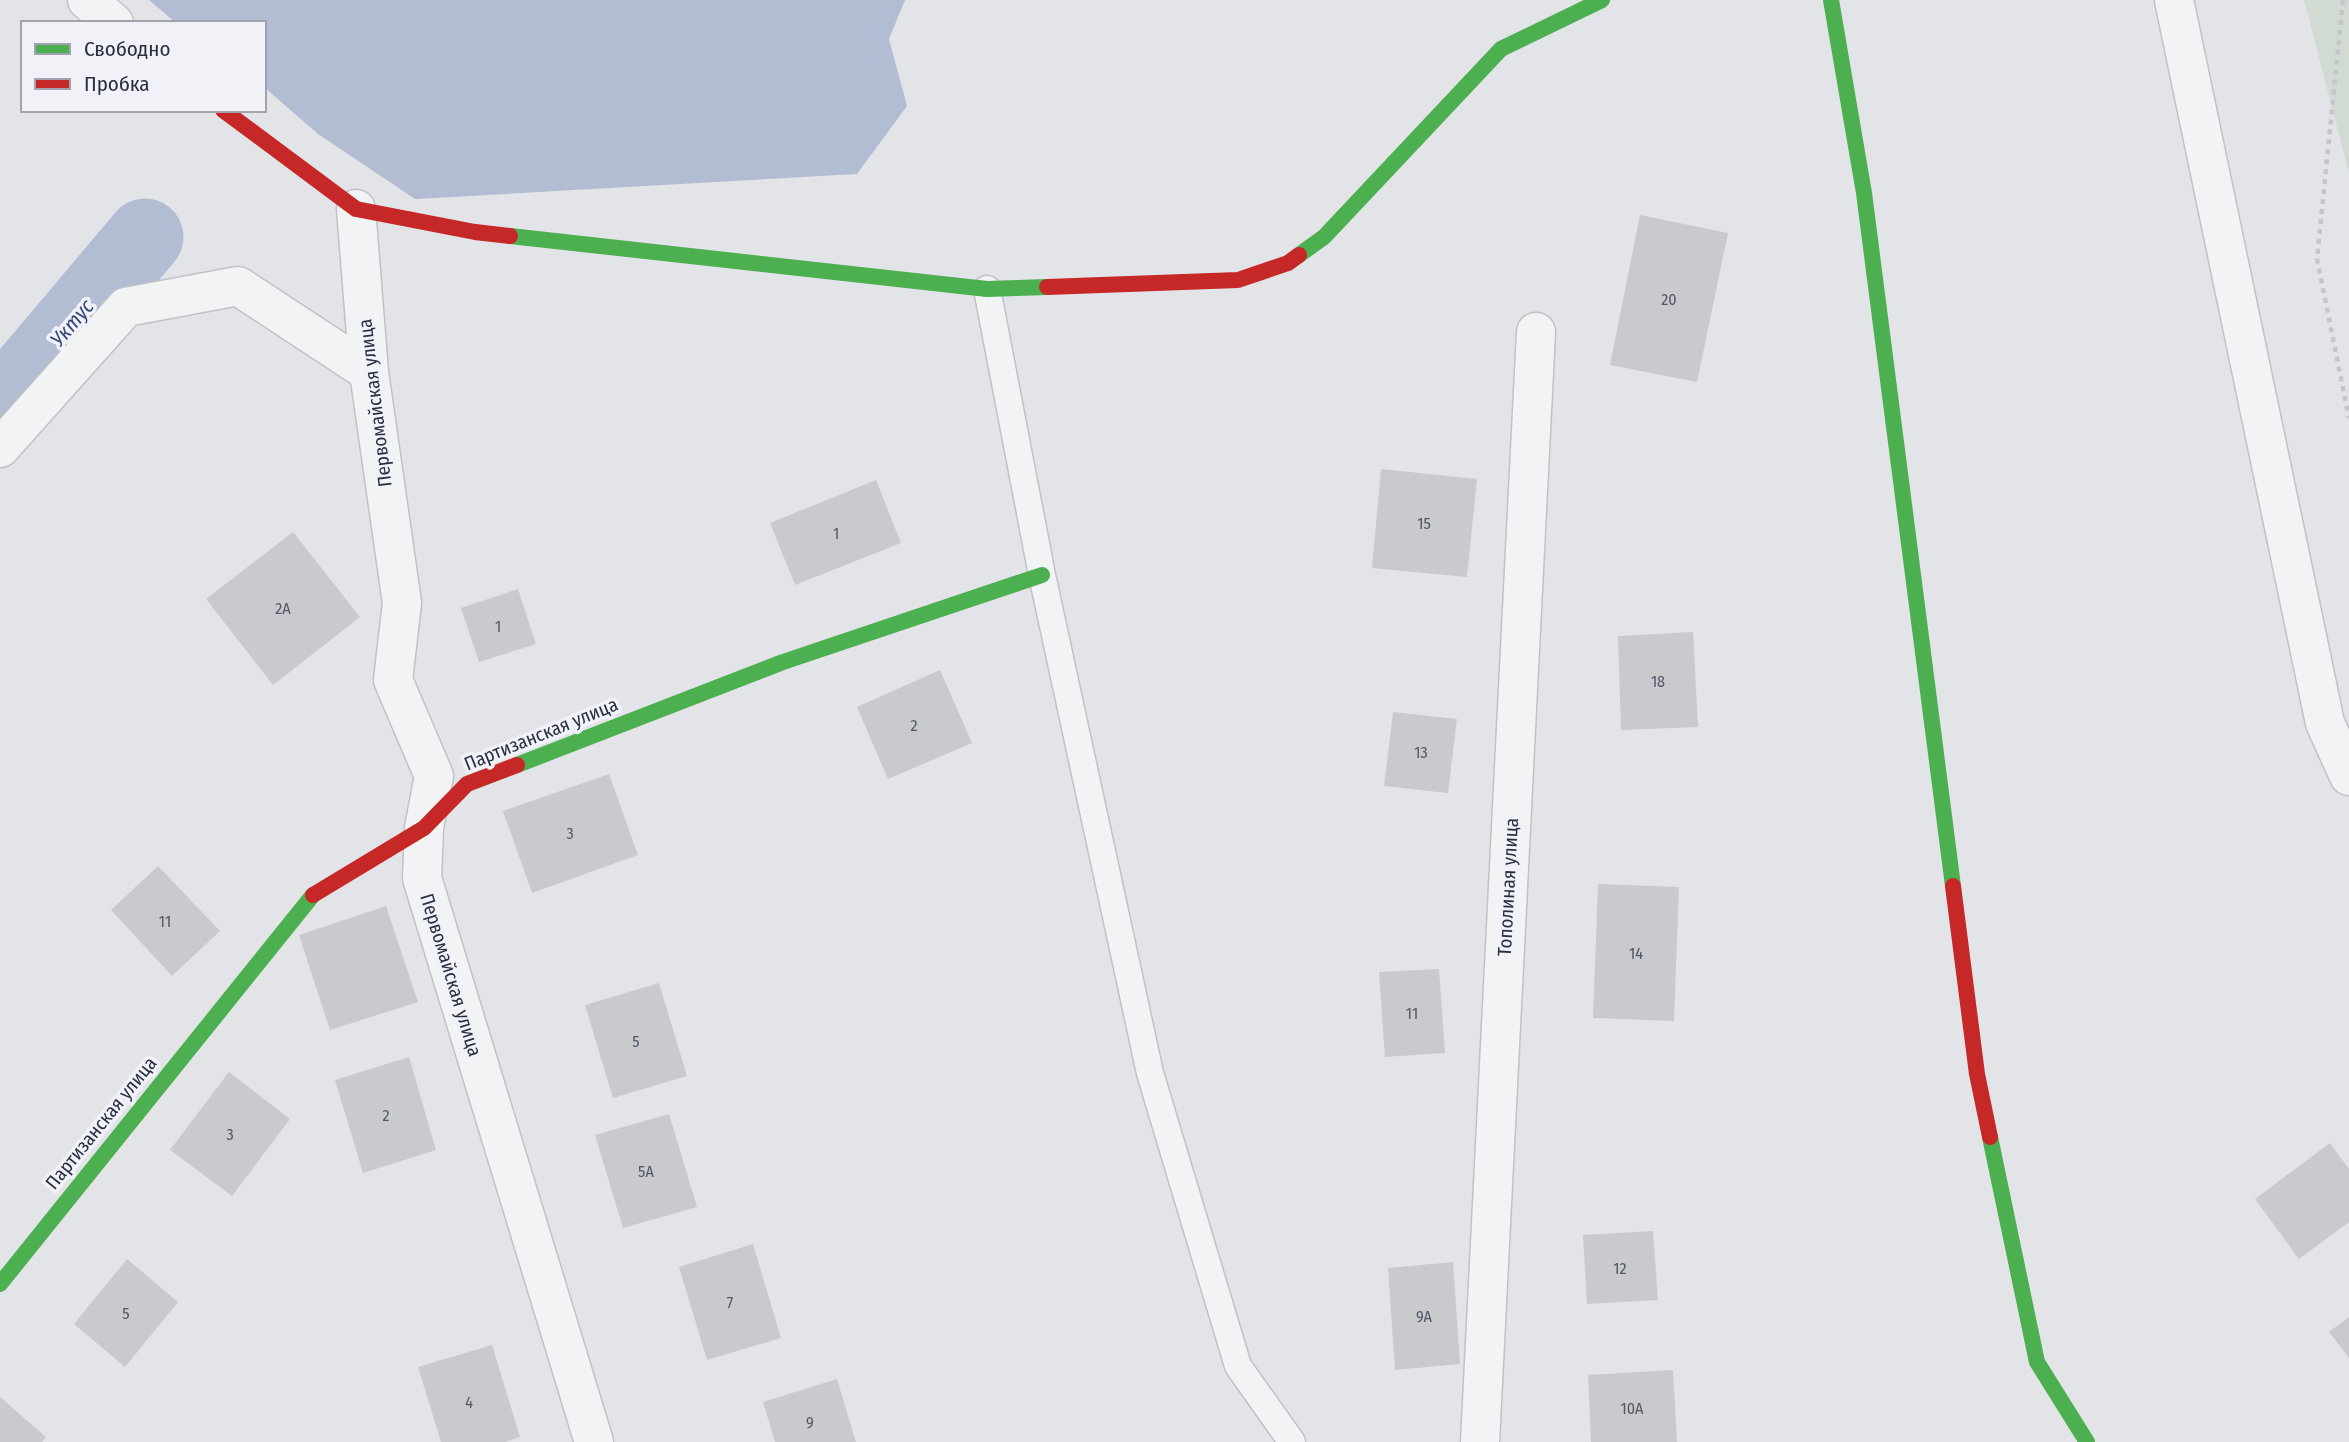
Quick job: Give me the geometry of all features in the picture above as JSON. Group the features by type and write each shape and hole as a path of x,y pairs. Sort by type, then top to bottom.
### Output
{"street":[{"path":"87,0 112,21"},
{"path":"226,112 356,209 475,232 986,289 1238,280 1288,263 1324,237 1501,49 1602,0"},
{"path":"1831,0 1864,193 1977,1074 2037,1362 2087,1442"},
{"path":"2174,0 2325,723 2349,776"},
{"name":"Первомайская улица","path":"356,209 369,372 402,603 393,680 433,776 424,828 422,878 594,1442"},
{"path":"0,448 126,307 238,286 369,372"},
{"name":"Тополиная улица","path":"1480,1442 1536,332"},
{"name":"Партизанская улица","path":"0,1284 47,1222 315,893 424,828 467,784 783,662 1042,575"}],"lane":[{"path":"986,289 1042,575 1150,1073 1238,1366 1292,1442"}],"path":[{"path":"2343,0 2317,259 2349,418"}],"shaded area":[{"path":"2304,0 2349,0 2349,173"}],"water":[{"path":"149,0 905,0 889,39 907,106 857,174 415,199 318,134 266,89 266,21 174,21"}],"building":[{"path":"1640,215 1728,233 1697,382 1610,365"},
{"path":"1381,469 1477,479 1467,577 1372,568"},
{"path":"876,480 901,543 795,585 770,523"},
{"path":"293,532 360,617 273,685 206,599"},
{"path":"518,589 536,644 479,662 461,608"},
{"path":"1693,632 1698,727 1621,730 1618,636"},
{"path":"940,670 972,743 888,779 857,707"},
{"path":"1393,712 1457,719 1448,793 1384,786"},
{"path":"609,774 638,855 532,893 503,811"},
{"path":"158,866 220,931 172,976 111,910"},
{"path":"1598,884 1679,887 1674,1021 1593,1018"},
{"path":"386,906 418,1002 330,1030 299,935"},
{"path":"1439,969 1445,1053 1385,1057 1379,972"},
{"path":"659,983 687,1076 613,1098 585,1005"},
{"path":"409,1057 436,1150 363,1173 335,1080"},
{"path":"229,1072 290,1119 232,1196 170,1150"},
{"path":"669,1114 697,1207 623,1228 595,1135"},
{"path":"2330,1143 2349,1169 2349,1222 2299,1259 2255,1199"},
{"path":"1653,1231 1658,1300 1587,1304 1583,1235"},
{"path":"753,1244 781,1338 707,1360 679,1267"},
{"path":"127,1259 178,1302 125,1367 74,1324"},
{"path":"1453,1262 1460,1364 1395,1370 1388,1268"},
{"path":"2349,1317 2349,1358 2329,1332"},
{"path":"492,1345 520,1437 505,1442 441,1442 418,1367"},
{"path":"1673,1370 1677,1442 1591,1442 1588,1375"},
{"path":"837,1379 856,1442 775,1442 763,1402"},
{"path":"0,1397 46,1437 42,1442 0,1442"}],"waterway":[{"name":"Уктус","path":"0,409 145,237"}],"traffic: fast":[{"path":"1299,255 1324,237 1501,49 1602,0"},
{"path":"1831,0 1864,193 1953,886"},
{"path":"510,236 987,289 1047,287"},
{"path":"517,765 783,662 1042,575"},
{"path":"0,1284 313,895"},
{"path":"1990,1137 2037,1362 2087,1442"}],"traffic: jam":[{"path":"226,112 356,209 475,232 510,236"},
{"path":"1047,287 1238,280 1288,263 1299,255"},
{"path":"313,895 424,828 467,784 517,765"},
{"path":"1953,886 1977,1074 1990,1137"}]}
